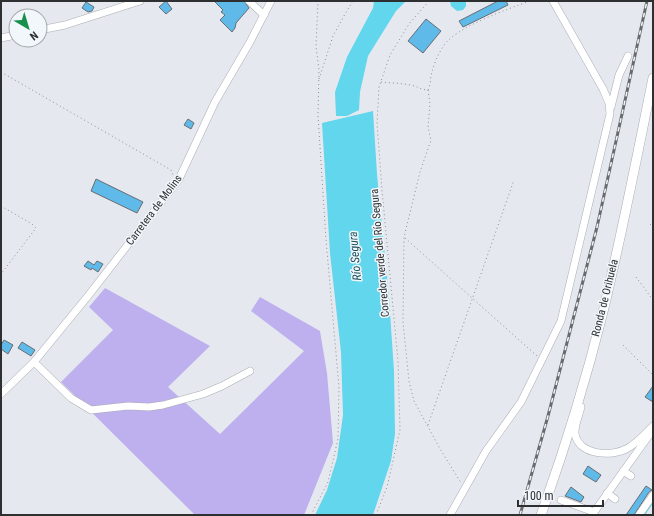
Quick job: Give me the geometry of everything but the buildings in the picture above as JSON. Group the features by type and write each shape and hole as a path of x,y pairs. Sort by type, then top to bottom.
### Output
{"main road":[{"name":"Ronda de Orihuela","path":"541,515 574,415 603,313 653,78"}],"street":[{"path":"48,29 65,26 140,1"},
{"path":"249,1 264,15"},
{"name":"Carretera de Molins","path":"2,392 34,362 88,296 179,179 215,102 250,42 271,1"},
{"path":"553,1 603,89 609,103 610,114"},
{"path":"450,515 486,451 521,402 561,321 619,75 628,56"},
{"path":"603,313 600,337 575,430 577,441 580,445 589,450 599,453 616,453 626,449 653,430"},
{"path":"34,362 71,398 91,410 128,406 149,407 163,405 203,394 250,371"},
{"path":"561,500 593,513 653,430"},
{"path":"623,471 631,476"},
{"path":"455,515 464,488"},
{"path":"608,492 616,497"},
{"path":"639,515 653,495"}],"path":[{"path":"311,515 328,482 338,439 339,387 326,240 318,115 319,81 316,46 318,1"},
{"path":"319,81 333,36 353,1"},
{"name":"Corredor verde del Río Segura","path":"376,515 387,488 400,430 398,362 382,190 378,123 379,87 390,55 409,24 429,1"},
{"path":"464,488 449,465 414,401 409,381 404,322 404,237 420,172 430,140 428,127 430,104 428,90 431,81 431,74 443,46 448,38 485,19 530,1"},
{"path":"1,72 171,170 172,174 179,179"},
{"path":"381,82 413,85 422,90 428,90"},
{"path":"428,426 514,180"},
{"path":"1,206 32,224 36,228 1,274"},
{"path":"650,225 653,222"},
{"path":"404,237 541,360"},
{"path":"636,277 653,300"},
{"path":"623,345 653,375"}],"shaded area":[{"path":"105,288 210,346 168,387 220,434 304,351 251,311 260,297 320,331 327,373 333,443 304,515 195,515 61,382 113,330 89,307"}],"water":[{"path":"374,1 406,1 396,11 368,56 360,92 359,110 347,116 336,116 335,92 347,57 373,8"},
{"path":"450,1 466,1 466,6 463,10 457,11 451,6"},
{"name":"Río Segura","path":"373,111 394,371 395,434 391,461 373,515 315,515 327,490 337,458 343,415 341,352 330,253 322,123"}],"waterway":[{"path":"644,515 653,502"}],"railway":[{"path":"520,515 548,416 597,227 647,1"}]}
